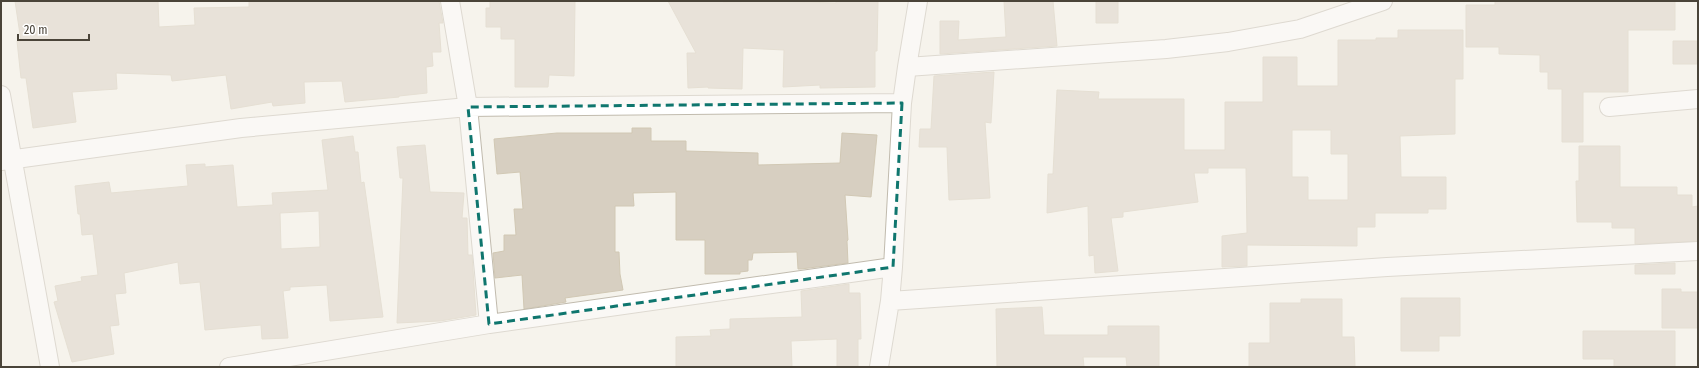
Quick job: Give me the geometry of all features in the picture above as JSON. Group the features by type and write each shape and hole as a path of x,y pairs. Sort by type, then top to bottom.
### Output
{"street":[{"path":"450,1 468,107 489,324"},
{"path":"879,367 890,301 893,268 902,103 918,1"},
{"path":"907,67 1166,49 1228,42 1300,29 1383,1"},
{"path":"1,95 6,160 50,367"},
{"path":"1609,106 1698,98"},
{"path":"6,160 241,128 468,107 902,103"},
{"path":"890,301 1387,267 1698,251"},
{"path":"229,367 489,324 893,268"}],"highlighted area":[{"path":"902,103 893,267 489,324 468,107"}],"building":[{"path":"15,1 158,1 159,27 195,25 194,8 249,7 249,1 439,1 443,23 439,23 441,52 432,52 433,66 426,67 427,93 345,102 342,81 304,82 305,103 273,106 272,102 231,109 226,75 172,81 171,75 116,73 117,89 72,92 76,122 33,128 26,78 21,78 17,41 21,41"},
{"path":"490,1 575,1 574,76 549,75 548,87 515,87 515,39 501,39 501,27 486,27 486,8 490,8"},
{"path":"668,1 772,1 836,3 836,1 878,1 877,51 875,51 875,87 820,88 820,85 783,87 784,50 743,48 742,89 708,87 688,88 687,53 696,53"},
{"path":"1004,1 1053,1 1057,46 940,54 940,21 959,21 958,40 1006,37"},
{"path":"1096,1 1118,1 1118,23 1096,23"},
{"path":"1495,1 1675,1 1675,30 1628,30 1628,92 1583,92 1583,142 1562,142 1562,89 1548,89 1548,72 1540,72 1540,55 1499,54 1499,47 1466,47 1466,5 1495,5"},
{"path":"1398,30 1463,30 1463,79 1455,79 1455,134 1400,136 1401,177 1446,177 1446,209 1428,209 1428,213 1375,213 1375,227 1357,227 1357,246 1247,245 1247,266 1222,267 1222,236 1247,233 1246,168 1208,168 1208,173 1194,173 1198,202 1123,212 1123,217 1111,218 1118,271 1095,273 1094,255 1089,256 1088,206 1047,213 1048,174 1053,174 1057,90 1099,92 1098,99 1184,99 1184,150 1225,150 1225,102 1263,102 1263,57 1297,57 1297,86 1338,86 1338,40 1376,40 1376,38 1398,38","holes":["1292,130 1331,130 1331,154 1348,154 1348,200 1308,200 1308,177 1292,177"]},
{"path":"1673,41 1697,41 1697,64 1673,64"},
{"path":"994,72 991,123 985,122 990,198 949,200 947,147 919,147 920,129 931,129 934,76"},
{"path":"632,128 651,128 651,141 686,141 686,151 758,153 758,165 840,163 842,133 877,135 871,197 845,195 848,263 798,269 797,252 753,253 752,260 748,260 748,271 740,272 740,274 705,274 705,240 676,240 676,192 633,193 634,206 615,206 615,252 619,252 620,274 623,290 565,298 566,302 524,309 522,275 495,278 493,253 504,251 504,235 516,235 514,209 523,209 520,172 497,174 494,139 557,133 632,133"},
{"path":"353,136 355,152 358,152 361,183 364,182 383,317 330,321 327,285 290,287 290,290 283,291 288,338 262,339 261,325 205,330 200,282 180,284 178,262 124,273 126,293 115,294 119,325 110,326 114,354 72,362 54,302 58,301 55,286 82,281 81,277 98,275 93,234 82,235 75,186 109,182 111,193 188,186 186,165 205,164 205,167 233,165 237,207 273,205 272,193 328,190 322,140","holes":["319,211 320,247 281,249 280,213"]},
{"path":"425,145 430,192 464,193 462,218 467,218 468,255 472,255 476,315 440,321 397,323 403,178 400,178 397,147"},
{"path":"1579,146 1620,146 1620,187 1677,187 1677,195 1692,195 1692,207 1698,206 1698,241 1635,244 1635,228 1612,228 1612,222 1577,222 1576,181 1579,181"},
{"path":"1675,263 1675,274 1635,274 1635,265"},
{"path":"849,284 849,293 860,293 861,339 858,339 858,367 837,367 837,339 791,341 792,367 676,367 676,337 711,336 710,330 730,329 730,319 802,317 801,291"},
{"path":"1662,289 1681,289 1681,292 1698,292 1698,328 1662,328"},
{"path":"1401,298 1460,298 1460,336 1439,336 1439,351 1401,351"},
{"path":"1301,299 1342,299 1342,337 1354,337 1355,367 1249,367 1249,343 1270,343 1270,303 1301,303"},
{"path":"1042,307 1044,335 1108,335 1108,326 1159,326 1159,367 1127,367 1126,357 1083,357 1084,367 997,367 996,309"},
{"path":"1583,331 1675,331 1675,367 1614,367 1614,359 1583,359"}]}
